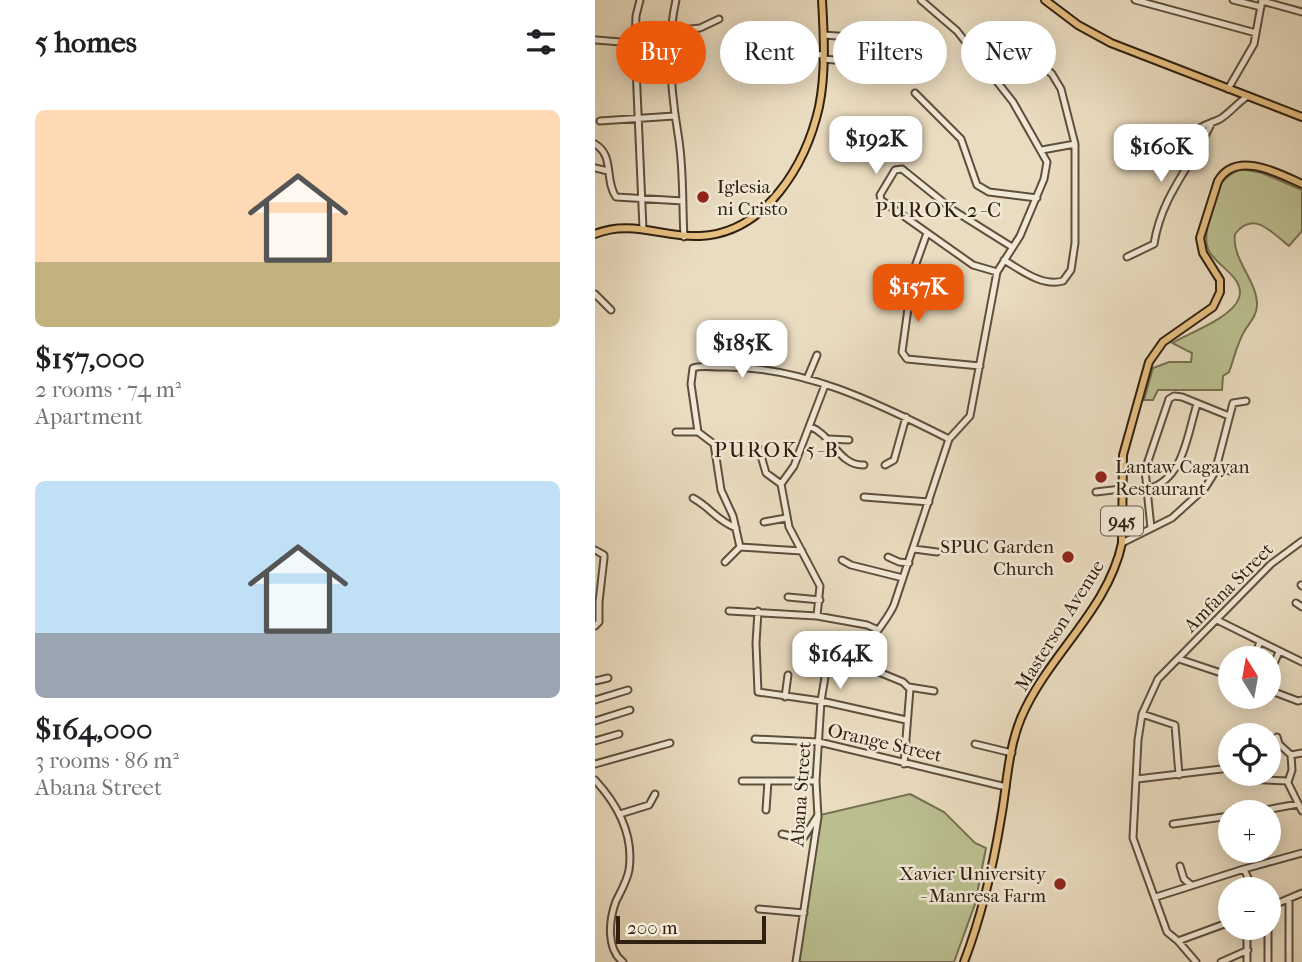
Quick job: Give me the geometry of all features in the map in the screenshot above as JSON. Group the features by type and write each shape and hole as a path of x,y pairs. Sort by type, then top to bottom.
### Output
{"main road":[{"path":"595,234 620,228 643,229 684,237 704,236 730,230 767,206 802,158 819,104 824,35 823,0"},
{"path":"1045,0 1078,25 1111,43 1302,117"},
{"name":"Masterson Avenue","path":"964,962 990,881 1012,753 1021,719 1030,701 1095,604 1115,566 1122,543 1123,455 1153,355 1168,337 1213,307 1220,292 1220,280 1203,253 1200,238 1221,176 1230,169 1251,166 1275,172 1302,184"}],"street":[{"path":"636,21 640,0"},
{"path":"673,21 676,0"},
{"path":"921,0 957,31 1013,102 1046,157 1047,168 1020,236 997,272 970,416 949,439 914,549 890,613 876,629 866,651 864,666 909,687 934,691"},
{"path":"1135,0 1256,33"},
{"path":"1233,0 1262,2 1302,12"},
{"path":"1228,89 1249,55 1262,2"},
{"path":"706,25 719,19"},
{"path":"824,35 833,36"},
{"path":"596,40 616,42"},
{"path":"819,57 833,59"},
{"path":"1004,260 1048,283 1063,281 1070,275 1075,243 1075,144 1061,89 1056,81"},
{"path":"637,84 644,199 643,229"},
{"path":"673,84 684,237"},
{"path":"915,93 961,139 977,185 994,193 1037,198"},
{"path":"1187,132 1195,132 1200,126 1223,118 1235,104 1248,96"},
{"path":"600,121 674,116"},
{"path":"1127,257 1154,244 1164,205 1187,165 1199,151 1212,122"},
{"path":"595,144 605,154 615,197 683,201"},
{"path":"1042,150 1075,144"},
{"path":"595,168 608,171"},
{"path":"997,272 973,265 880,198 896,169 902,169 953,210 1012,247"},
{"path":"927,233 913,272 902,352 907,359 980,366"},
{"path":"595,294 611,310"},
{"path":"807,379 817,355"},
{"path":"698,432 691,370 696,366 753,367 807,379 874,402 949,439"},
{"path":"817,616 820,586 786,518 781,484 794,466 825,385"},
{"path":"1151,528 1145,470 1168,399 1182,397 1229,416"},
{"path":"1122,543 1179,513 1195,499 1209,482 1217,466 1233,403 1246,401"},
{"path":"1147,489 1158,485 1175,470 1197,404"},
{"path":"885,465 894,460 906,417"},
{"path":"811,427 818,429 829,439 846,460 857,466 864,465"},
{"path":"676,432 698,432 713,444 721,490 736,528 740,547"},
{"path":"829,439 849,440"},
{"path":"759,449 766,473 781,484"},
{"path":"1217,466 1230,471"},
{"path":"1096,492 1121,489"},
{"path":"864,497 929,502"},
{"path":"693,498 721,522 736,528"},
{"path":"764,522 786,518"},
{"name":"Amfana Street","path":"1196,962 1178,940 1167,932 1133,838 1138,740 1142,714 1153,687 1271,564 1302,541"},
{"path":"725,562 740,547 802,551"},
{"path":"914,549 937,552"},
{"path":"595,550 604,558 599,622 595,626"},
{"path":"888,557 909,563"},
{"path":"842,560 851,565 903,578"},
{"path":"788,597 820,600"},
{"path":"1296,603 1302,607"},
{"path":"729,611 817,616 876,629"},
{"path":"758,611 757,690 761,694 821,701 906,720"},
{"path":"1217,620 1268,646"},
{"path":"1258,646 1260,642"},
{"path":"1281,653 1302,662"},
{"path":"1179,659 1218,672"},
{"name":"Abana Street","path":"796,962 818,815 816,781 821,701 829,663 864,666"},
{"path":"785,697 788,676"},
{"path":"595,681 608,678"},
{"path":"904,764 906,720 911,697 909,687"},
{"path":"595,700 628,690"},
{"path":"1281,695 1302,700"},
{"path":"595,721 630,710"},
{"path":"1142,714 1175,725 1179,775"},
{"path":"595,741 619,734"},
{"name":"Orange Street","path":"755,738 819,742 1006,787"},
{"path":"595,764 670,743"},
{"path":"975,744 1012,753"},
{"path":"1281,746 1291,755 1292,770 1288,782 1302,811"},
{"path":"1291,755 1302,754"},
{"path":"1137,779 1218,770"},
{"path":"595,780 620,814 629,851 629,867 612,915 611,936 614,953 623,962"},
{"path":"1281,780 1288,782"},
{"path":"742,781 816,781"},
{"path":"766,810 768,781"},
{"path":"620,814 649,805 655,794"},
{"path":"1281,807 1298,804"},
{"path":"782,834 804,837 818,815"},
{"path":"1173,824 1218,818"},
{"path":"1156,897 1302,853"},
{"path":"1180,866 1184,879 1191,885"},
{"path":"1244,869 1248,877"},
{"path":"1281,902 1302,893"},
{"path":"1289,899 1289,962"},
{"path":"759,909 804,913"},
{"path":"1178,940 1218,926"},
{"path":"1247,962 1248,940"},
{"path":"1268,940 1268,962"},
{"path":"1221,962 1248,950"}],"green space":[{"path":"1241,169 1262,173 1302,190 1302,231 1289,246 1269,230 1256,224 1242,227 1235,234 1237,252 1253,288 1257,306 1240,340 1229,372 1223,376 1222,390 1158,390 1153,400 1144,400 1153,368 1169,362 1191,362 1192,353 1172,343 1228,312 1239,298 1240,291 1234,277 1208,249 1207,234 1213,204 1223,181"},
{"path":"910,794 944,812 975,843 986,848 975,904 954,962 797,962 820,815"}],"place":[{"name":"Iglesia ni Cristo","path":"703,197"},
{"name":"Lantaw Cagayan Restaurant","path":"1101,477"},
{"name":"SPUC Garden Church","path":"1068,557"},
{"name":"Xavier University - Manresa Farm","path":"1060,884"}],"district":[{"name":"PUROK 2-C","path":"939,210"},
{"name":"PUROK 5-B","path":"777,450"}]}
